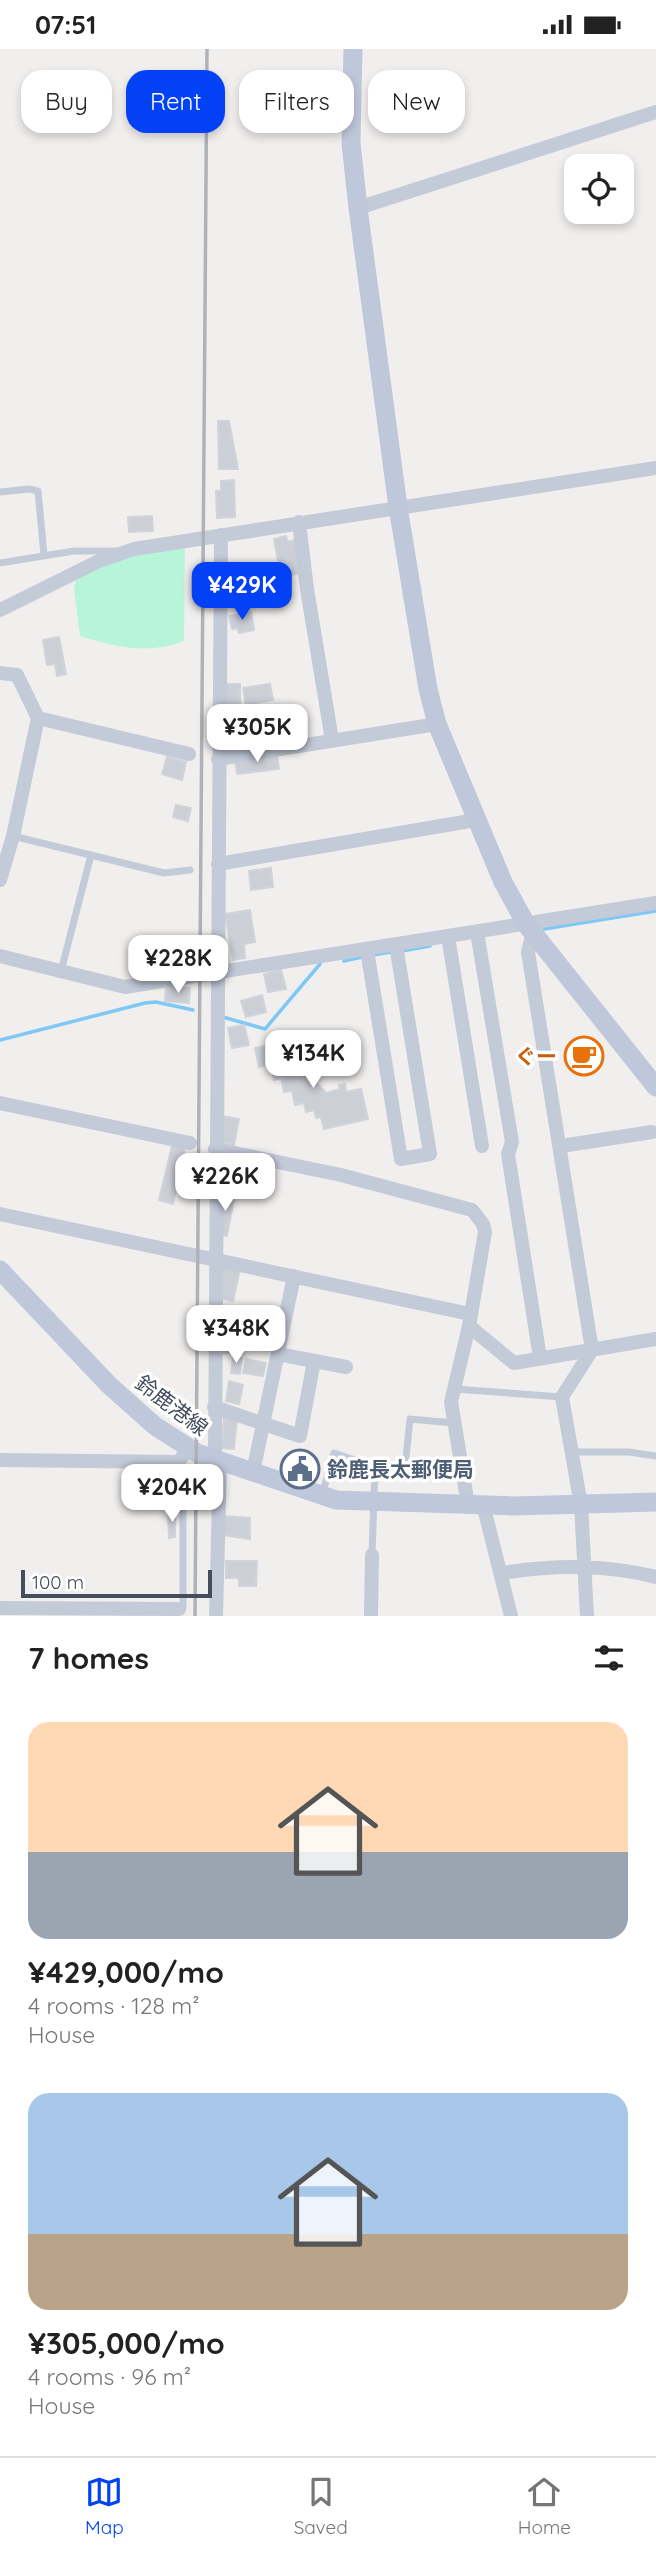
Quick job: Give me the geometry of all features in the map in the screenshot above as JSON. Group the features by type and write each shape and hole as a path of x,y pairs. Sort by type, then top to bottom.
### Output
{"street":[{"path":"353,49 351,143 358,208 398,507 428,689 437,724 503,882 530,928 656,1087"},
{"path":"358,208 656,112"},
{"path":"0,610 99,561 127,551 656,468"},
{"path":"299,522 332,740"},
{"path":"216,1616 218,1460 214,1407 215,1149 221,535"},
{"path":"0,673 17,675 38,718 0,880"},
{"path":"38,718 189,754"},
{"path":"218,759 437,724"},
{"path":"218,864 477,820"},
{"path":"0,956 125,987 186,976 216,975 226,970 448,936 530,928 656,903"},
{"path":"530,928 528,952 592,1350 562,1397 581,1505 587,1616"},
{"path":"477,932 512,1142 508,1154 540,1358"},
{"path":"448,936 482,1146"},
{"path":"367,950 401,1159 430,1154 396,945"},
{"path":"0,1103 190,1143"},
{"path":"561,1146 652,1132"},
{"path":"215,1149 341,1175 472,1210 483,1224 485,1231 451,1402 476,1504 502,1573 512,1616"},
{"path":"0,1214 293,1276 469,1320 514,1363 656,1339"},
{"name":"鈴鹿港線","path":"0,1270 117,1393 155,1426 188,1448 218,1460 336,1500 374,1503 581,1505 656,1502"},
{"path":"253,1472 265,1424 293,1276"},
{"path":"278,1354 346,1367"},
{"path":"214,1407 300,1436 314,1361"},
{"path":"0,1460 179,1462 188,1448"},
{"path":"371,1616 372,1555"},
{"path":"502,1573 553,1565 632,1571 656,1577"},
{"path":"0,1608 179,1609"}],"lane":[{"path":"0,492 29,489 38,491 44,555"},
{"path":"0,562 74,551 127,551"},
{"path":"9,834 164,873 190,870"},
{"path":"61,971 91,855"},
{"path":"454,1389 562,1397"},
{"path":"322,1495 334,1453 404,1477 410,1419 454,1423"},
{"path":"573,1452 629,1452 656,1456"},
{"path":"168,1461 167,1504 183,1506 183,1608 179,1609"},
{"path":"372,1555 375,1465"}],"green space":[{"path":"185,545 184,641 157,648 132,648 80,636 74,589 77,575 96,564"}],"building":[{"path":"218,421 229,421 238,469 219,469"},
{"path":"234,480 235,517 217,518 216,491 221,491 221,481"},
{"path":"152,516 153,531 129,532 128,517"},
{"path":"286,536 288,542 294,540 301,573 281,577 274,539"},
{"path":"251,612 254,630 239,633 237,628 232,629 229,616"},
{"path":"59,637 66,674 57,676 55,664 47,665 43,640"},
{"path":"225,684 240,684 240,704 225,704"},
{"path":"270,684 273,700 246,705 243,688"},
{"path":"277,753 279,769 237,774 235,760"},
{"path":"167,757 186,762 182,780 162,774"},
{"path":"176,805 191,808 188,821 173,817"},
{"path":"271,868 273,887 251,890 249,871"},
{"path":"250,910 255,942 244,944 245,958 233,960 225,914"},
{"path":"168,943 189,948 185,962 164,957"},
{"path":"281,970 286,989 268,992 264,974"},
{"path":"166,986 190,988 189,1003 165,1001"},
{"path":"262,995 266,1012 246,1017 241,1001"},
{"path":"244,1025 249,1045 232,1048 228,1028"},
{"path":"277,1043 280,1056 289,1053 326,1093 340,1089 339,1085 345,1084 346,1092 361,1089 368,1119 324,1129 321,1117 316,1118 314,1110 306,1112 304,1103 295,1105 292,1091 284,1092 281,1078 274,1080 271,1064 259,1067 255,1048"},
{"path":"221,1116 239,1119 234,1145 216,1142"},
{"path":"172,1146 185,1148 173,1204 159,1200"},
{"path":"222,1155 241,1158 237,1182 218,1179"},
{"path":"222,1191 235,1193 227,1236 216,1234"},
{"path":"218,1265 240,1269 233,1301 215,1297"},
{"path":"220,1334 244,1334 243,1354 219,1353"},
{"path":"233,1357 242,1358 240,1374 231,1373"},
{"path":"246,1359 266,1363 263,1376 243,1373"},
{"path":"229,1381 243,1385 239,1404 226,1401"},
{"path":"224,1418 237,1419 234,1449 222,1448"},
{"path":"168,1511 175,1511 175,1537 169,1538"},
{"path":"223,1516 250,1518 250,1539 222,1535"},
{"path":"226,1561 257,1561 256,1586 239,1586 239,1578 226,1578"}],"waterway":[{"path":"544,929 656,911"},
{"path":"402,951 430,946"},
{"path":"373,955 391,952"},
{"path":"344,961 362,957"},
{"path":"223,1017 265,1029 320,964"},
{"path":"0,1040 145,1003 156,1002 193,1010"}],"railway":[{"path":"195,1616 207,49"}],"place":[{"name":"ぐー","path":"584,1056"},
{"name":"鈴鹿長太郵便局","path":"300,1469"}]}
